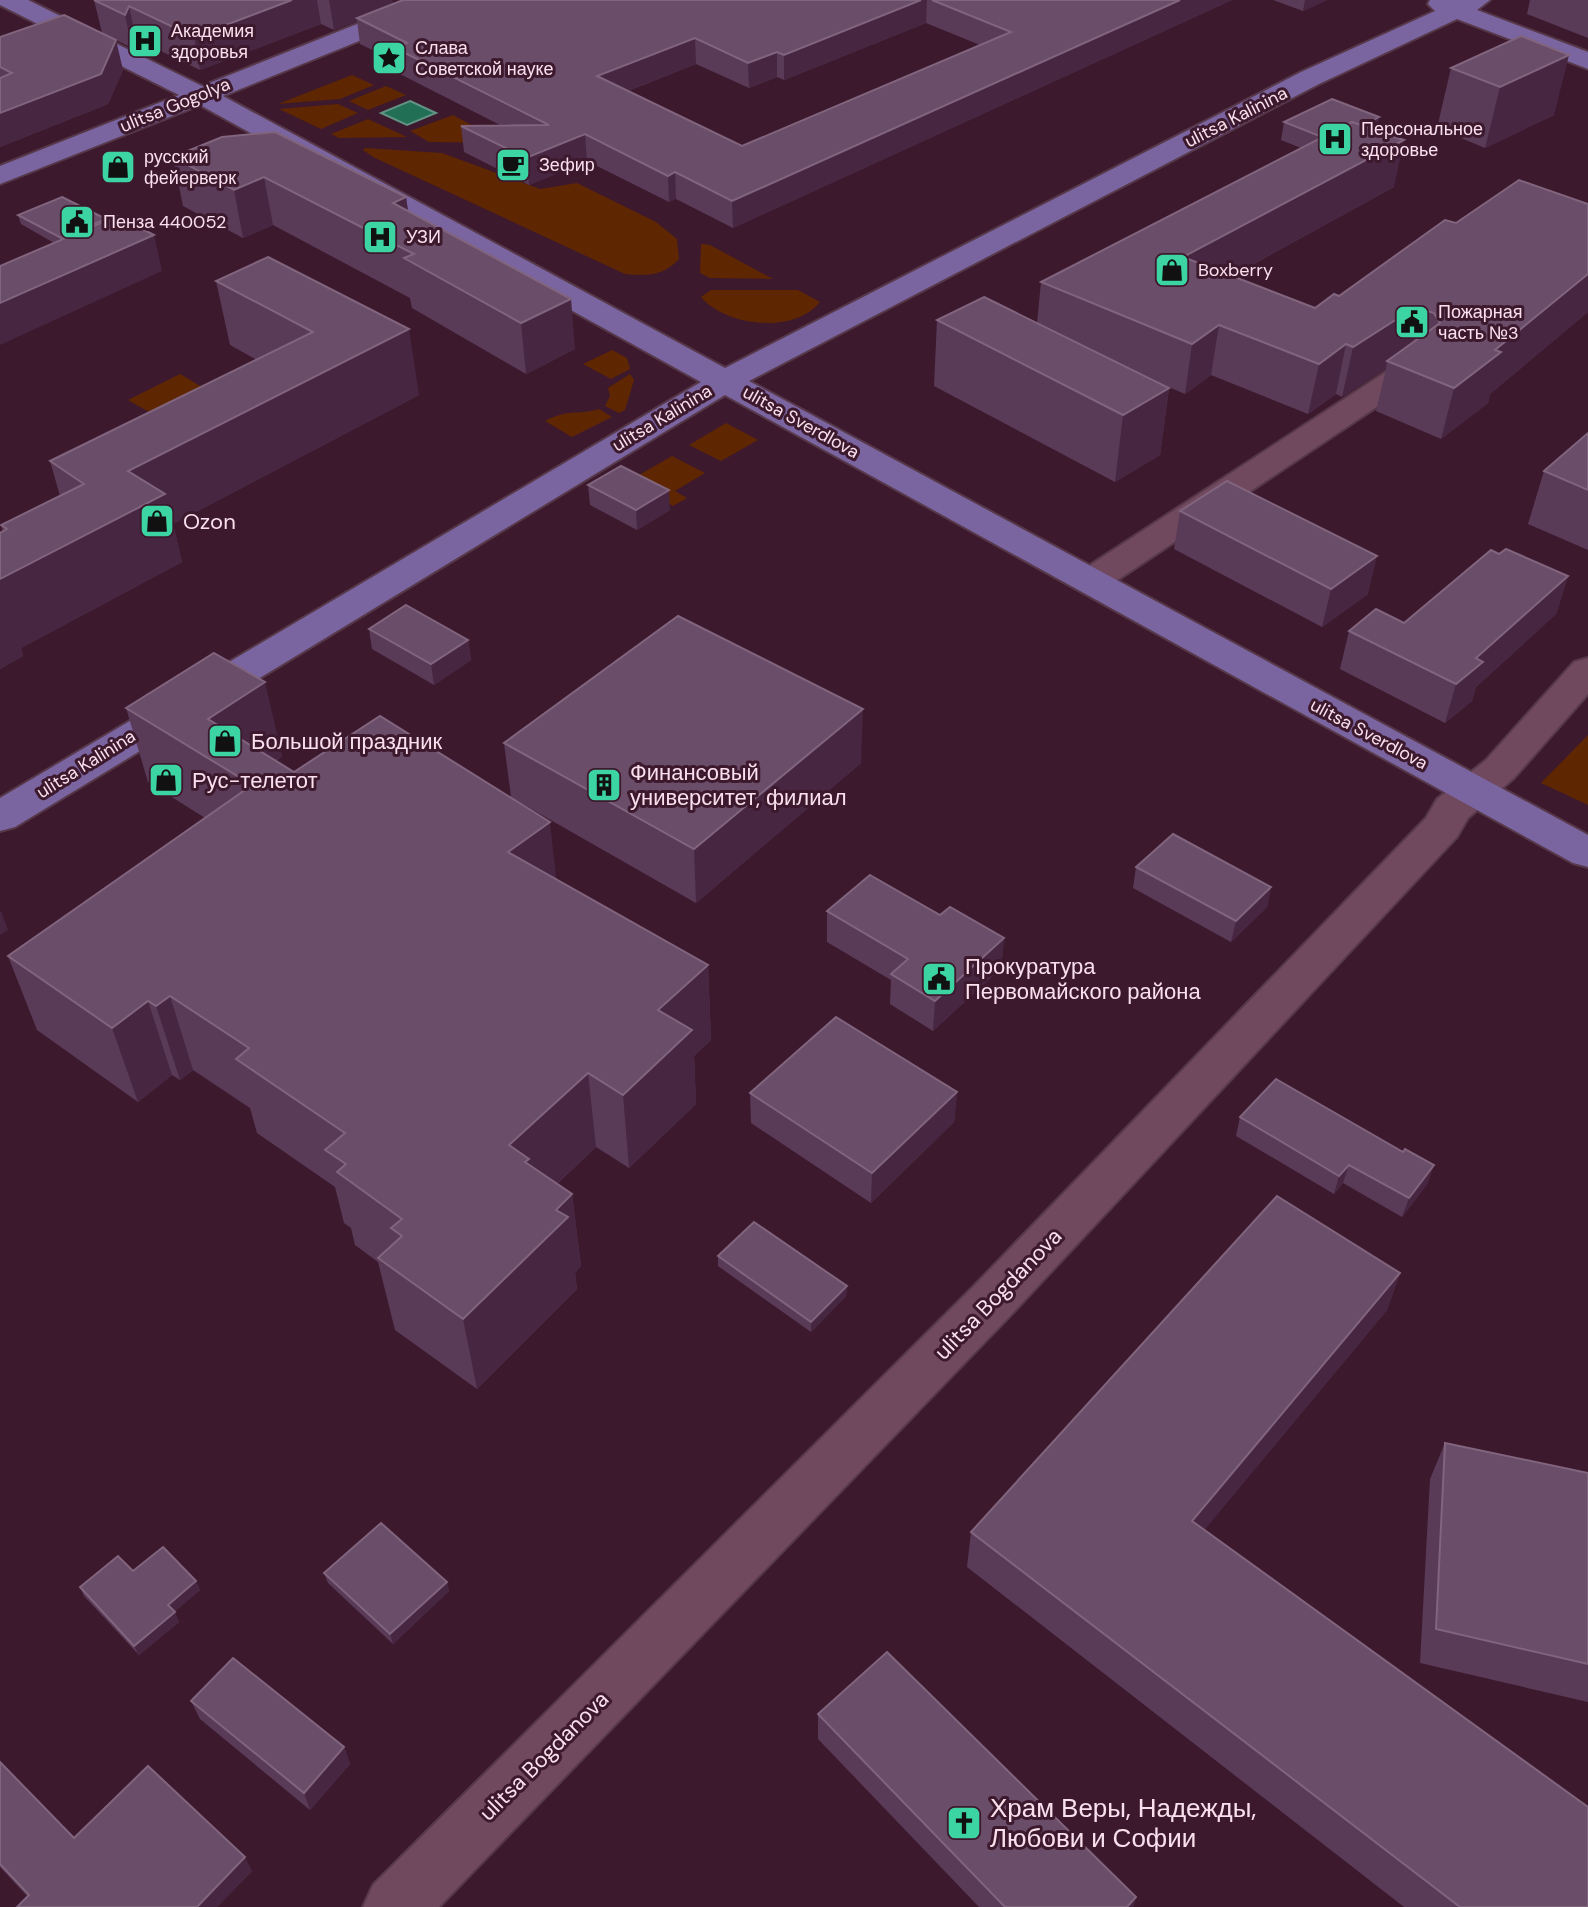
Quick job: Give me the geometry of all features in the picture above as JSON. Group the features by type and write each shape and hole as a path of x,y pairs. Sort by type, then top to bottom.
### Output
{"main road":[{"name":"ulitsa Sverdlova","path":"9,0 200,95 1588,853"},
{"name":"ulitsa Gogolya","path":"0,176 439,0"},
{"path":"1455,3 1588,61"},
{"name":"ulitsa Kalinina","path":"0,817 725,381 1455,3"}],"street":[{"path":"1091,581 1409,371"},
{"name":"ulitsa Bogdanova","path":"395,1907 991,1302 1431,839 1452,809 1474,793 1588,670"}],"shaded area":[{"path":"352,75 374,85 340,99 278,104"},
{"path":"386,86 406,95 368,110 349,101"},
{"path":"410,101 436,113 407,125 381,113"},
{"path":"338,104 358,113 321,129 279,109"},
{"path":"453,115 505,143 429,142 410,131"},
{"path":"368,119 407,137 339,138 331,134"},
{"path":"363,150 442,153 540,189 577,183 656,222 677,239 679,259 655,274 625,274 373,157"},
{"path":"701,244 710,245 773,279 710,278 700,273"},
{"path":"711,290 798,290 820,302 794,319 760,323 727,315 712,307 701,297"},
{"path":"612,350 627,358 630,369 611,379 583,364"},
{"path":"180,374 219,397 168,423 128,400"},
{"path":"630,374 634,380 625,410 619,413 605,406 610,396 608,388"},
{"path":"599,409 612,417 572,437 545,421 561,415"},
{"path":"726,423 758,440 721,461 689,445"},
{"path":"672,456 705,473 675,491 687,498 673,506 627,482"},
{"path":"1588,735 1588,805 1541,783"}],"building":[{"path":"94,0 292,0 194,37 129,6 125,15"},
{"path":"403,0 921,0 784,55 777,52 748,63 695,38 597,76 742,146 1011,32 932,0 1180,0 732,201 675,172 668,176 585,134 526,158 461,126 549,125 395,48 407,43 357,18"},
{"path":"64,15 116,40 101,74 0,113 0,78 12,73 0,67 0,37"},
{"path":"1521,36 1569,55 1500,87 1451,68"},
{"path":"1332,99 1379,117 1363,126 1352,122 1322,137 1284,122"},
{"path":"1352,122 1404,140 1183,257 1315,308 1334,294 1339,296 1445,220 1456,223 1519,180 1588,204 1588,274 1495,350 1501,352 1454,388 1387,361 1440,323 1434,313 1421,309 1408,312 1353,347 1346,344 1319,364 1219,325 1192,344 1041,282"},
{"path":"275,132 406,197 393,203 571,299 521,323 404,258 414,254 264,177 234,190 173,157 222,137"},
{"path":"62,197 106,219 61,238 18,215"},
{"path":"117,216 154,235 0,303 0,266"},
{"path":"268,257 409,329 128,471 165,494 0,579 0,533 7,529 1,525 84,484 50,461 313,332 216,281"},
{"path":"984,297 1169,388 1123,415 937,320"},
{"path":"1588,433 1588,490 1544,471"},
{"path":"621,466 669,490 636,510 588,485"},
{"path":"1227,481 1377,556 1331,589 1180,511"},
{"path":"1506,549 1568,576 1476,658 1483,662 1456,684 1349,631 1376,609 1404,623 1491,550 1499,554"},
{"path":"406,605 468,640 431,664 369,629"},
{"path":"678,616 863,709 694,849 504,743"},
{"path":"214,653 265,682 208,719 294,772 380,716 550,822 508,852 708,965 658,1010 692,1030 623,1095 588,1073 509,1145 529,1159 525,1162 572,1194 556,1210 568,1217 463,1319 378,1258 402,1236 391,1228 402,1219 337,1172 346,1164 325,1150 345,1133 236,1059 249,1048 170,996 156,1006 148,1001 112,1028 8,956 252,785 126,708"},
{"path":"1173,834 1271,887 1236,921 1136,867"},
{"path":"870,875 940,915 950,907 1004,938 935,1001 891,974 908,959 827,911"},
{"path":"836,1017 957,1092 872,1173 750,1093"},
{"path":"1276,1079 1403,1152 1405,1149 1434,1165 1409,1198 1349,1165 1339,1176 1240,1117"},
{"path":"1277,1196 1400,1273 1192,1521 1588,1807 1588,1907 1460,1907 971,1532"},
{"path":"754,1222 847,1286 811,1322 718,1256"},
{"path":"1445,1443 1588,1473 1588,1664 1436,1629"},
{"path":"381,1523 447,1582 390,1634 324,1573"},
{"path":"163,1547 196,1581 168,1605 175,1612 134,1646 80,1587 118,1556 133,1571"},
{"name":"Храм Веры, Надежды, Любови и Софии","path":"887,1652 1136,1897 1127,1907 1005,1907 818,1714"},
{"path":"233,1658 344,1747 304,1793 191,1701"},
{"path":"0,1762 74,1838 148,1766 245,1857 197,1907 17,1907 29,1895 0,1864"}],"place":[{"name":"Академия здоровья","path":"145,41"},
{"name":"Слава Советской науке","path":"389,58"},
{"name":"Персональное здоровье","path":"1335,139"},
{"name":"Зефир","path":"513,165"},
{"name":"русский фейерверк","path":"118,167"},
{"name":"Пенза 440052","path":"77,222"},
{"name":"УЗИ","path":"380,237"},
{"name":"Boxberry","path":"1172,270"},
{"name":"Пожарная часть №3","path":"1412,322"},
{"name":"Ozon","path":"157,521"},
{"name":"Большой праздник","path":"225,741"},
{"name":"Рус-телетот","path":"166,780"},
{"name":"Финансовый университет, филиал","path":"604,785"},
{"name":"Прокуратура Первомайского района","path":"939,979"},
{"name":"Храм Веры, Надежды, Любови и Софии","path":"964,1823"}]}
